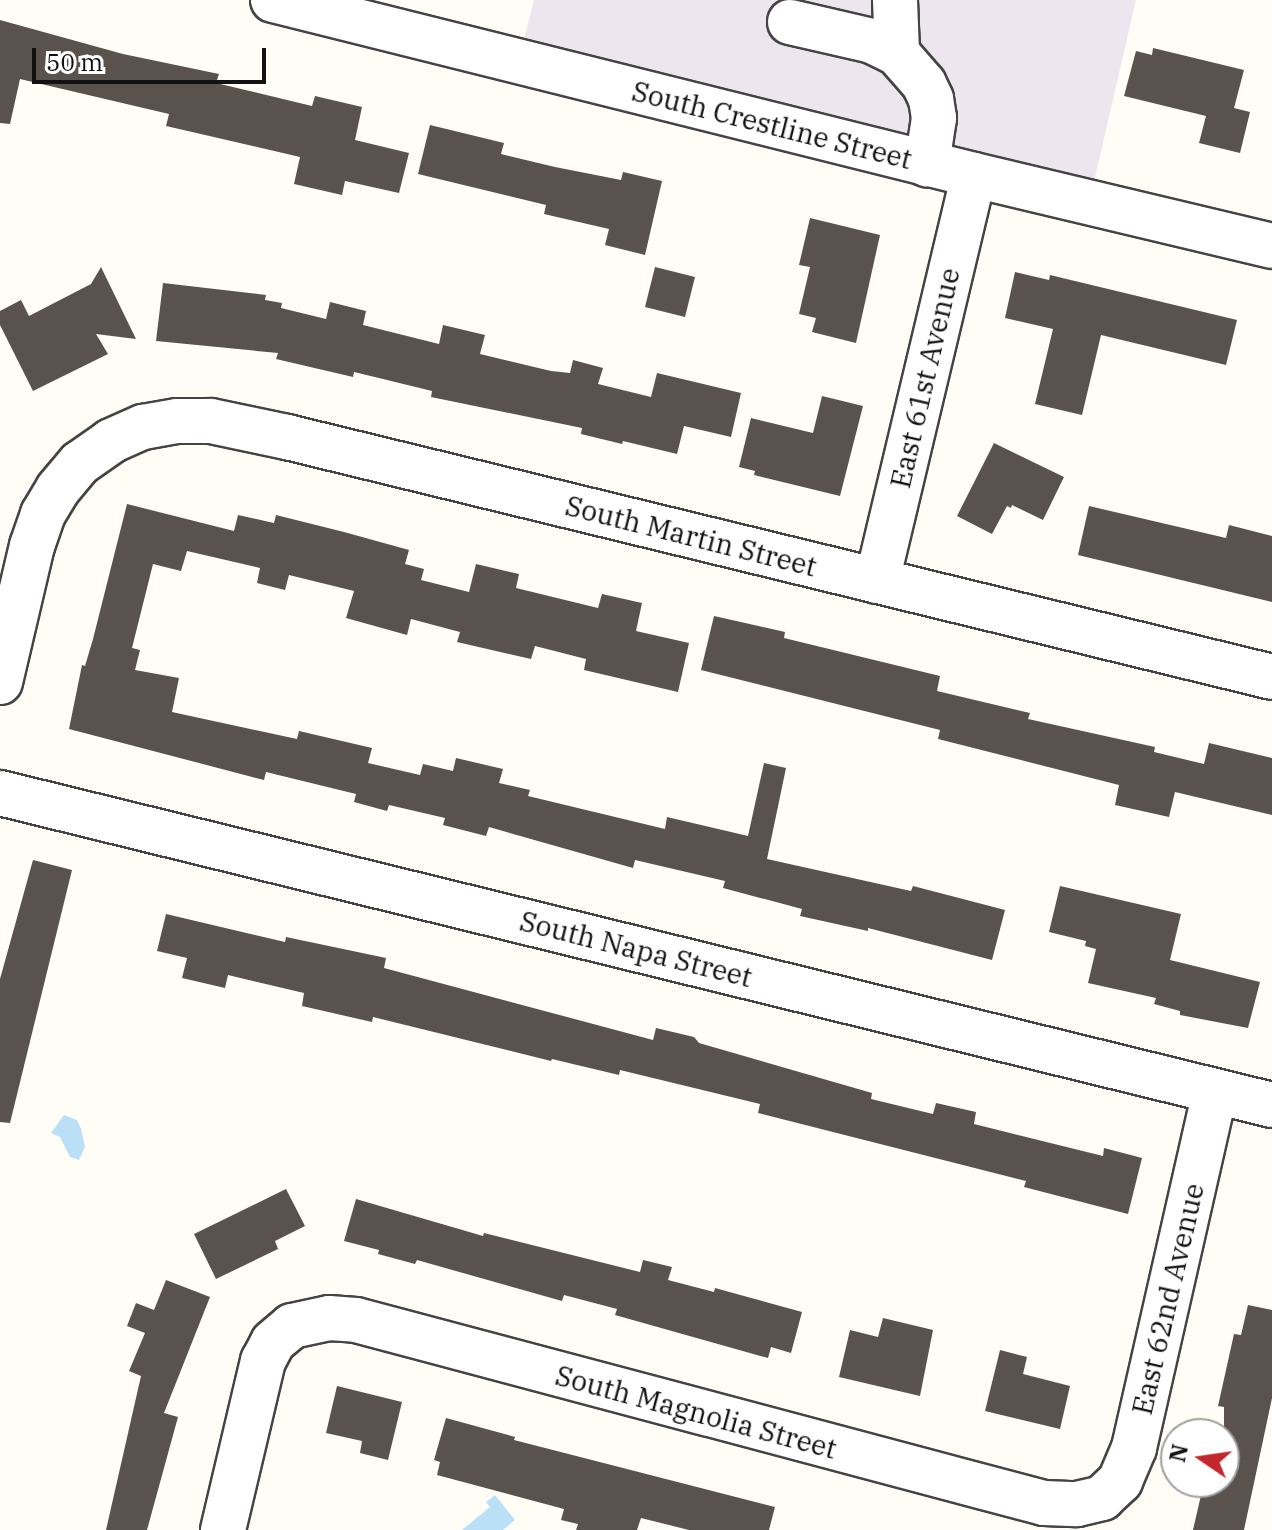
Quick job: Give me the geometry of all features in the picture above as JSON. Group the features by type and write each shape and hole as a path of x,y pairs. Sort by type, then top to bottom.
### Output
{"street":[{"name":"South Crestline Street","path":"273,0 329,7 927,164 1272,246"},
{"path":"895,0 897,53"},
{"path":"790,22 872,41 897,53 924,84 931,99 934,118 927,164"},
{"name":"East 61st Avenue","path":"877,581 974,175"},
{"name":"South Martin Street","path":"0,682 43,514 58,489 80,463 111,441 165,423 211,421 1272,677"},
{"name":"South Napa Street","path":"0,793 1272,1105"},
{"name":"East 62nd Avenue","path":"1102,1498 1120,1481 1134,1448 1215,1092"},
{"name":"South Magnolia Street","path":"223,1530 263,1361 273,1342 292,1326 312,1319 356,1320 1044,1503 1077,1504 1102,1498"}],"shaded area":[{"path":"534,0 1136,0 1094,182 523,43"}],"water":[{"path":"64,1115 77,1120 81,1129 85,1147 79,1160 70,1157 60,1137 51,1133"},
{"path":"495,1495 515,1520 503,1530 462,1530 490,1507 486,1502"}],"building":[{"path":"0,20 123,54 219,74 216,83 312,106 315,96 362,107 355,140 409,153 399,193 345,181 342,195 294,184 300,157 166,126 169,114 20,79 10,124 0,123"},
{"path":"1153,48 1244,70 1234,108 1250,112 1240,153 1199,143 1206,116 1124,96 1136,51 1152,55"},
{"path":"430,125 504,143 501,154 621,180 623,172 662,181 645,255 605,245 609,229 544,214 546,205 418,174"},
{"path":"810,218 880,235 856,343 812,332 816,318 799,314 810,267 799,265"},
{"path":"101,267 136,339 96,334 108,354 33,391 0,325 0,311 21,300 29,316 91,284"},
{"path":"655,267 695,277 685,317 645,307"},
{"path":"1015,272 1049,280 1050,275 1237,320 1226,365 1101,335 1082,415 1035,404 1053,329 1005,318"},
{"path":"163,283 266,295 265,300 282,303 281,308 326,319 330,302 366,311 363,325 439,344 443,325 485,335 480,354 570,373 573,360 603,368 598,384 651,397 657,373 741,393 731,437 684,426 677,454 581,434 582,428 431,397 432,391 354,372 353,377 276,359 278,353 156,341"},
{"path":"822,396 863,406 840,496 754,475 755,471 739,467 751,418 813,433"},
{"path":"994,443 1064,477 1043,520 1012,505 1011,508 1007,506 992,534 957,516"},
{"path":"127,504 234,531 238,515 274,523 276,515 344,532 409,550 405,564 424,569 421,580 469,592 476,564 519,574 516,588 598,608 602,594 642,603 636,631 689,643 678,692 584,670 586,659 535,646 531,659 457,642 460,632 411,619 407,635 346,618 354,591 289,575 285,590 257,583 260,568 187,551 181,571 153,564 132,648 140,650 135,670 179,678 172,712 297,739 299,731 372,748 368,763 420,775 423,764 453,771 456,758 503,769 499,783 530,790 528,796 665,829 667,817 748,836 764,763 786,768 767,859 911,891 913,886 1005,910 992,960 868,928 868,931 800,916 802,909 723,888 725,881 635,860 633,868 489,827 486,836 443,825 445,818 389,805 387,811 354,802 356,794 266,772 264,780 69,729 82,665 85,666 93,639"},
{"path":"1089,506 1226,538 1229,525 1272,536 1272,602 1078,555"},
{"path":"714,616 785,632 784,638 940,676 937,691 1030,713 1028,719 1155,747 1154,752 1204,764 1209,743 1272,758 1272,815 1175,792 1169,817 1115,805 1119,785 938,739 940,730 701,670"},
{"path":"33,860 72,870 10,1123 0,1122 0,979"},
{"path":"1060,886 1181,914 1170,960 1260,982 1248,1028 1180,1015 1180,1011 1154,1004 1156,998 1088,983 1096,949 1085,946 1086,941 1049,932"},
{"path":"166,914 285,942 286,937 386,958 384,968 653,1040 656,1028 694,1037 699,1043 872,1093 871,1099 933,1114 936,1103 976,1112 974,1124 1103,1156 1104,1148 1142,1158 1128,1214 1024,1187 1026,1181 758,1113 760,1104 620,1070 619,1075 551,1061 373,1017 372,1022 302,1006 304,993 228,975 225,988 182,978 187,958 157,951"},
{"path":"286,1189 305,1226 275,1241 278,1249 216,1279 194,1234"},
{"path":"356,1199 483,1236 484,1233 640,1272 643,1260 672,1267 668,1280 714,1292 715,1288 802,1312 791,1353 771,1347 768,1358 615,1315 617,1309 564,1295 562,1301 417,1260 415,1264 378,1254 379,1250 344,1241"},
{"path":"166,1280 210,1297 164,1413 178,1417 147,1530 106,1530 141,1376 129,1371 145,1333 127,1326 136,1303 154,1310"},
{"path":"1248,1305 1272,1310 1272,1398 1244,1530 1193,1530 1200,1498 1240,1498 1240,1418 1224,1418 1224,1407 1218,1406 1234,1334 1241,1335"},
{"path":"883,1318 933,1330 920,1396 839,1377 850,1330 878,1337"},
{"path":"1000,1350 1027,1357 1023,1374 1070,1386 1060,1429 985,1411"},
{"path":"337,1386 402,1402 388,1460 360,1453 362,1441 326,1433"},
{"path":"446,1418 515,1437 514,1440 775,1507 769,1530 689,1530 641,1518 637,1530 576,1530 578,1524 561,1520 564,1509 437,1475 440,1462 434,1460"}]}
